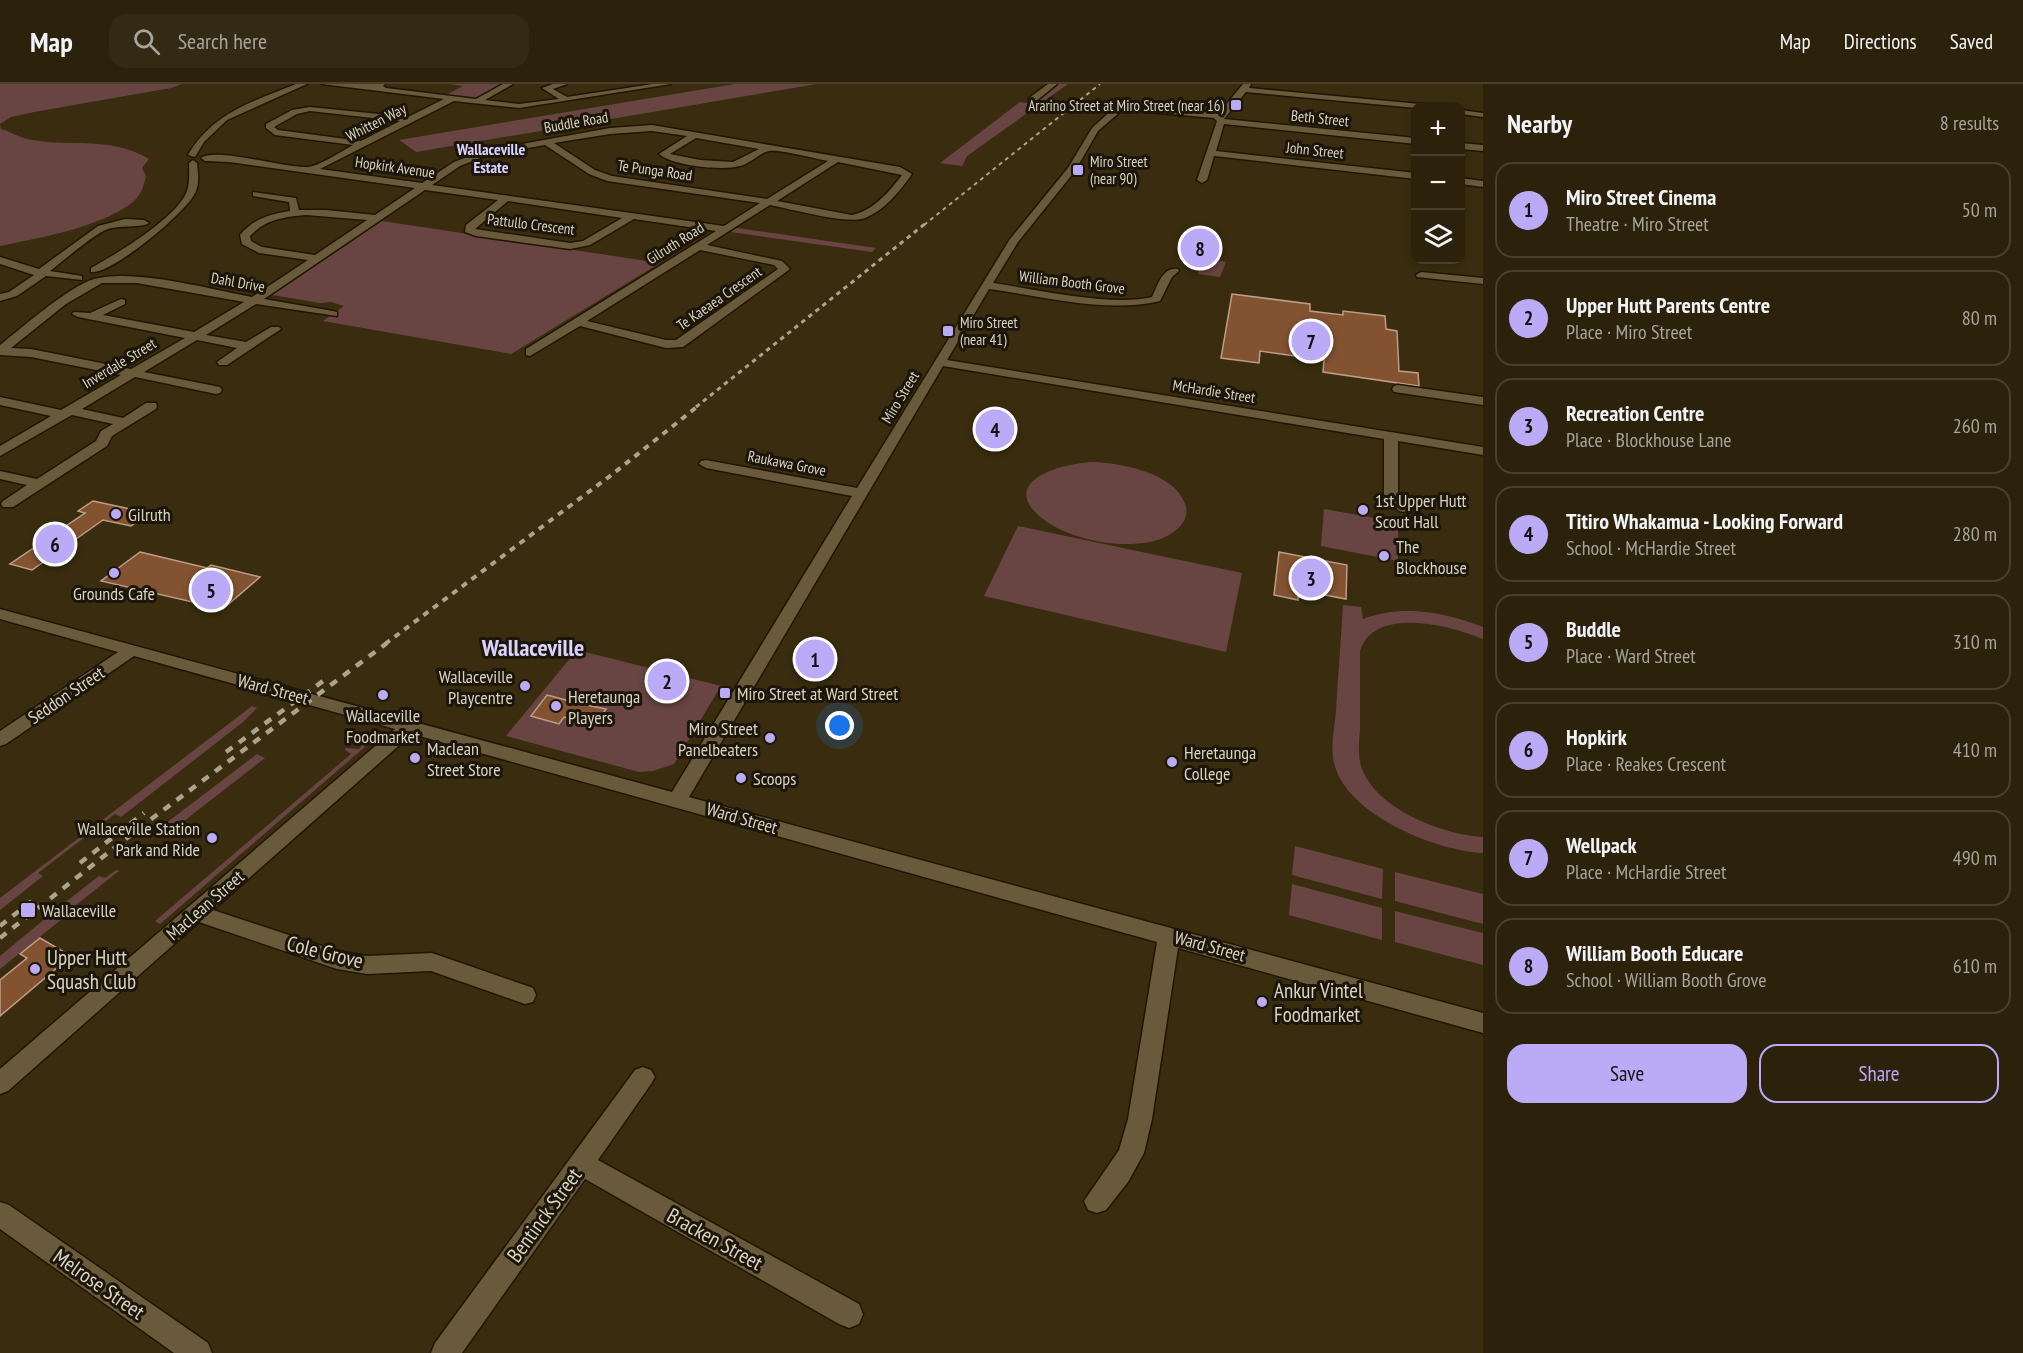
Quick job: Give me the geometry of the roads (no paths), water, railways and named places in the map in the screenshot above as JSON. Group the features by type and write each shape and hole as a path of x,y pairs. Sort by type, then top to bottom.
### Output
{"street":[{"path":"0,351 176,212 192,189 192,159 198,142 221,122 303,84"},
{"path":"326,84 362,88 380,86 453,98 519,105 667,84"},
{"path":"477,101 509,84"},
{"path":"544,85 563,84"},
{"path":"1032,100 1053,84"},
{"path":"544,85 566,100"},
{"path":"1202,180 1219,119 1225,113 1228,105 1246,87 1411,105"},
{"name":"Whitten Way","path":"312,170 453,98"},
{"name":"Miro Street","path":"677,800 986,285 1014,241 1072,169 1095,130 1117,110 1126,108 1219,119"},
{"path":"363,144 275,132 269,126 295,112 310,109 409,120"},
{"path":"1465,113 1483,115"},
{"name":"Beth Street","path":"1219,119 1411,140"},
{"name":"Buddle Road","path":"254,300 467,158 546,142 636,128 667,129 837,159"},
{"path":"697,134 666,150 664,155 729,166 740,163 769,147"},
{"name":"Te Punga Road","path":"546,142 592,172 605,177 768,202 843,217 858,217 893,193 908,174 901,170 837,159"},
{"path":"1465,146 1483,148"},
{"name":"John Street","path":"1210,153 1411,175"},
{"path":"181,160 192,159"},
{"name":"Hopkirk Avenue","path":"192,159 229,159 724,229"},
{"name":"Gilruth Road","path":"532,348 578,322 837,159"},
{"path":"1465,182 1483,184"},
{"path":"256,194 293,200 295,213"},
{"name":"Pattullo Crescent","path":"506,198 471,225 469,230 476,233 570,246 586,243 632,216"},
{"path":"317,258 259,250 245,240 246,232 257,224 295,213 321,212 376,218"},
{"path":"0,298 13,294 46,274 102,228 125,222 144,223"},
{"name":"Te Kaeaea Crescent","path":"578,322 666,344 679,344 785,269 778,263 698,246"},
{"path":"62,302 128,249"},
{"name":"Dahl Drive","path":"0,260 46,274 137,280 333,314"},
{"name":"William Booth Grove","path":"986,285 1128,304 1156,299 1168,275 1174,271"},
{"path":"1420,275 1483,281"},
{"name":"Inverdale Street","path":"0,454 254,300"},
{"path":"92,316 120,302"},
{"path":"78,314 248,346"},
{"path":"224,362 275,329"},
{"path":"0,351 31,352 216,390"},
{"name":"McHardie Street","path":"940,362 1483,451"},
{"path":"1398,388 1483,401"},
{"path":"0,401 125,422"},
{"path":"8,504 102,443 106,434 150,406"},
{"path":"1391,436 1391,494 1404,508"},
{"name":"Raukawa Grove","path":"706,464 861,493"},
{"path":"0,475 39,484"},
{"name":"Ward Street","path":"0,614 1483,1023"},
{"name":"Seddon Street","path":"0,740 132,650"},
{"name":"MacLean Street","path":"0,1084 410,726"},
{"name":"Cole Grove","path":"196,913 337,960 367,965 432,962 525,995"},
{"path":"1097,1201 1119,1174 1131,1153 1140,1119 1169,935"},
{"name":"Bentinck Street","path":"445,1353 643,1077"},
{"name":"Bracken Street","path":"581,1164 849,1314"},
{"name":"Melrose Street","path":"0,1214 198,1353"}],"railway":[{"path":"924,225 1100,84"},
{"path":"696,407 926,223"},
{"path":"385,644 614,473 698,406"},
{"path":"0,938 146,823 387,643"},
{"path":"226,752 323,681"},
{"path":"80,863 144,813"},
{"path":"0,926 33,900"}],"place":[{"name":"Ararino Street at Miro Street (near 16)","path":"1236,105"},
{"name":"Miro Street (near 90)","path":"1078,170"},
{"name":"William Booth Educare","path":"1200,248"},
{"name":"Miro Street (near 41)","path":"948,331"},
{"name":"Wellpack","path":"1311,341"},
{"name":"Titiro Whakamua - Looking Forward","path":"995,429"},
{"name":"1st Upper Hutt Scout Hall","path":"1363,510"},
{"name":"Gilruth","path":"116,514"},
{"name":"Hopkirk","path":"55,544"},
{"name":"The Blockhouse","path":"1384,556"},
{"name":"Grounds Cafe","path":"114,573"},
{"name":"Recreation Centre","path":"1311,578"},
{"name":"Buddle","path":"211,590"},
{"name":"Miro Street Cinema","path":"815,659"},
{"name":"Upper Hutt Parents Centre","path":"667,681"},
{"name":"Wallaceville Playcentre","path":"525,686"},
{"name":"Miro Street at Ward Street","path":"725,693"},
{"name":"Wallaceville Foodmarket","path":"383,695"},
{"name":"Heretaunga Players","path":"556,706"},
{"name":"Miro Street Panelbeaters","path":"770,738"},
{"name":"Maclean Street Store","path":"415,758"},
{"name":"Heretaunga College","path":"1172,762"},
{"name":"Scoops","path":"741,778"},
{"name":"Wallaceville Station Park and Ride","path":"212,838"},
{"name":"Wallaceville","path":"28,910"},
{"name":"Upper Hutt Squash Club","path":"35,969"},
{"name":"Ankur Vintel Foodmarket","path":"1262,1002"}],"district":[{"name":"Wallaceville Estate","path":"491,158"},
{"name":"Wallaceville","path":"533,647"}]}
